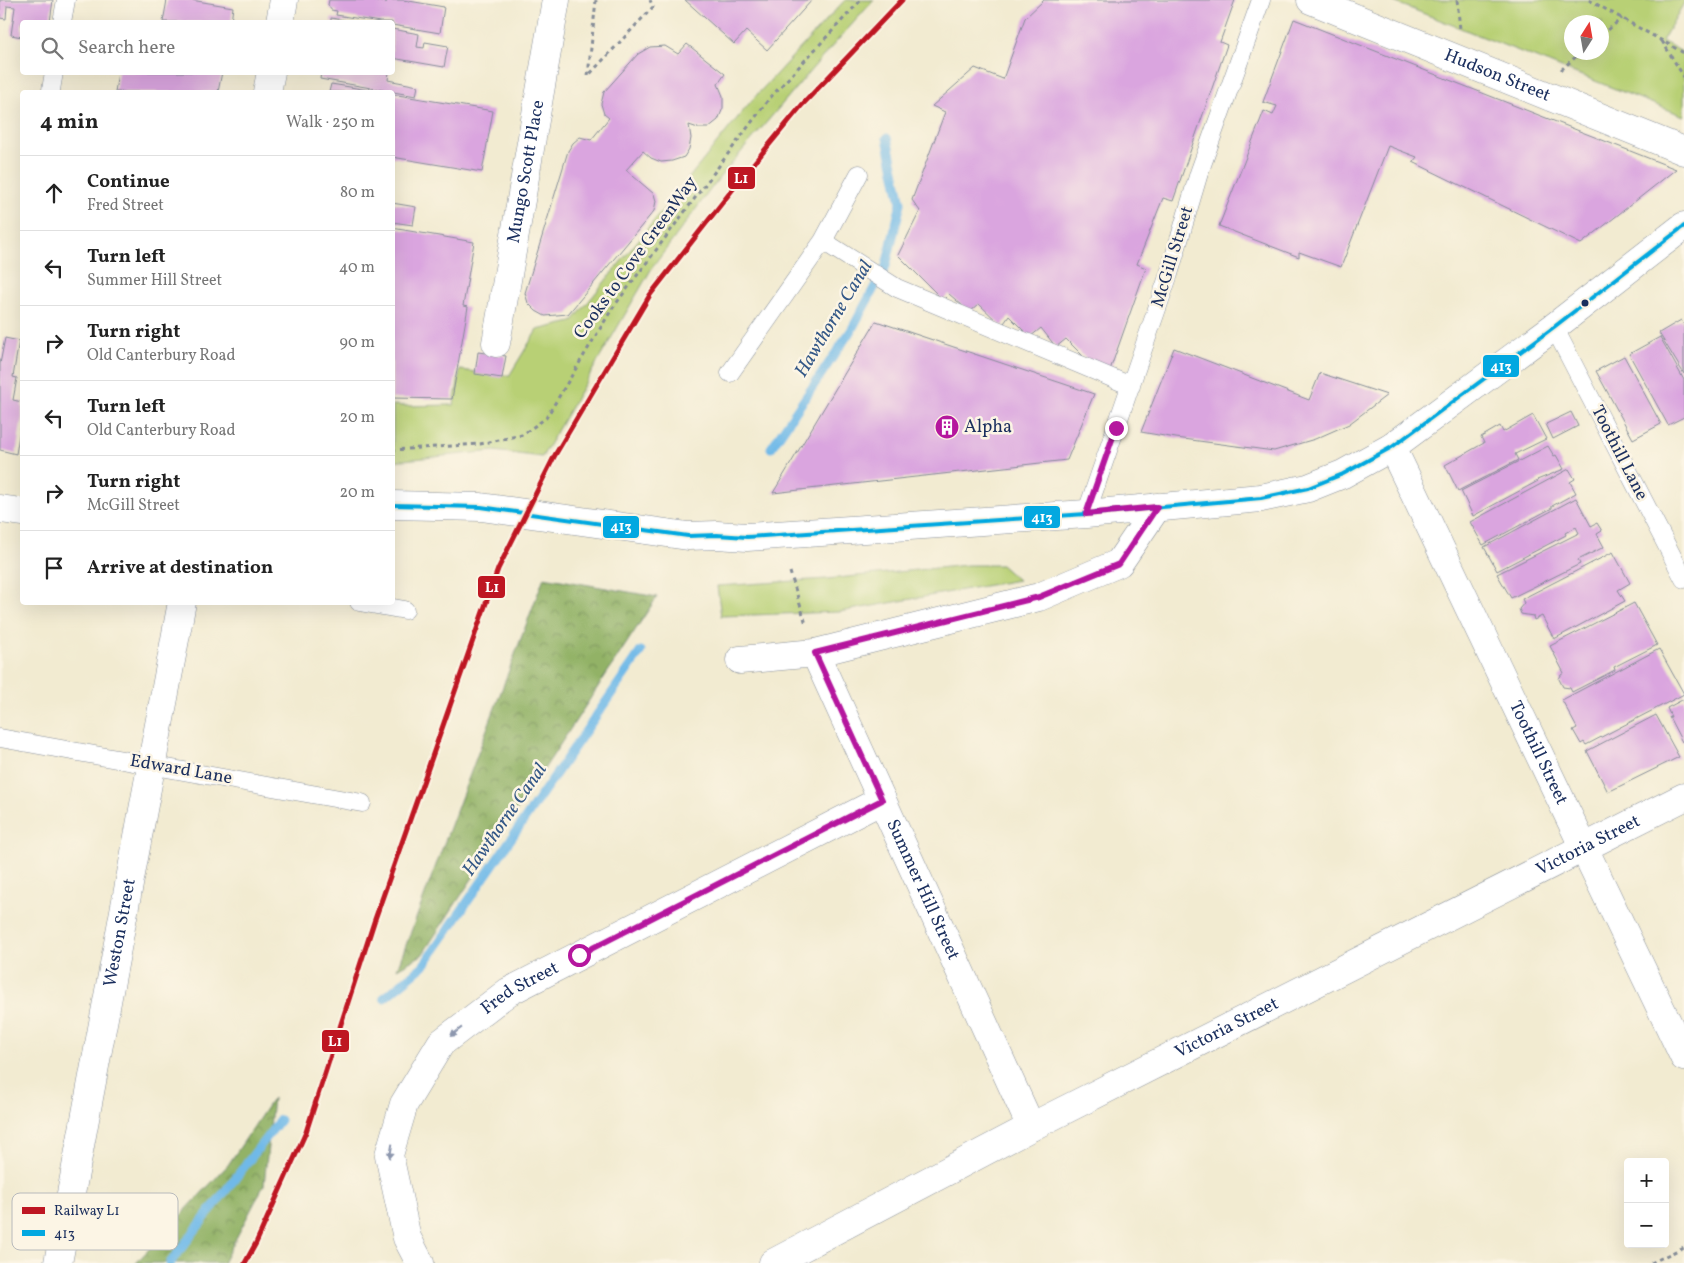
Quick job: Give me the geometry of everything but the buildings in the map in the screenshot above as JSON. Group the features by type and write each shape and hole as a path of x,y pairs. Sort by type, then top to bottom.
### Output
{"street":[{"path":"280,20 284,0"},
{"name":"Mungo Scott Place","path":"496,343 556,0"},
{"name":"Hudson Street","path":"1311,0 1684,151"},
{"path":"267,90 270,75"},
{"path":"395,505 482,507 688,536 717,535 747,538 1086,514 1261,498 1308,488 1343,474 1392,447 1554,327 1684,226"},
{"name":"Toothill Street","path":"1392,447 1684,1057"},
{"path":"740,660 815,653 1039,597 1119,564 1157,507"},
{"path":"0,509 20,512"},
{"name":"Weston Street","path":"71,1193 181,605"},
{"name":"Summer Hill Street","path":"815,653 1031,1127"},
{"name":"Victoria Street","path":"773,1263 1031,1127 1684,797"},
{"name":"Fred Street","path":"420,1263 406,1238 389,1155 404,1104 441,1043 508,992 882,800"},
{"name":"Weston Street","path":"58,1263 60,1250"}],"lane":[{"path":"62,20 66,0"},
{"name":"McGill Street","path":"1086,514 1169,274 1199,173 1261,0"},
{"path":"730,373 823,241 860,174"},
{"path":"823,241 897,288 1130,386"},
{"name":"Toothill Lane","path":"1554,327 1678,551 1684,579"},
{"path":"376,605 405,610"},
{"name":"Edward Lane","path":"0,738 362,802"}],"path":[{"path":"596,0 588,76 653,7 650,0"},
{"name":"Cooks to Cove GreenWay","path":"395,450 488,442 522,435 546,418 612,309 770,99 862,0"},
{"path":"1589,0 1684,53"},
{"path":"1609,29 1622,18"},
{"path":"1662,41 1684,77"},
{"path":"790,572 815,653"},
{"path":"1651,1263 1684,1247"}],"green space":[{"path":"845,0 874,0 818,62 719,178 652,268 542,457 494,451 395,461 395,405 454,405 460,370 509,376 537,330 572,322 752,100"},
{"path":"1389,0 1684,0 1662,41 1684,53 1684,116"},
{"path":"967,565 1001,565 1018,580 839,612 721,616 717,586 827,579"},
{"path":"544,577 657,597 422,955 397,969"},
{"path":"273,1098 264,1185 223,1263 136,1263 148,1250 178,1250 178,1218 228,1165"}],"waterway":[{"name":"Hawthorne Canal","path":"771,448 852,329 886,266 901,203 887,138"},
{"name":"Hawthorne Canal","path":"384,998 423,966 641,651"},
{"name":"Hawthorne Canal","path":"170,1263 280,1120"}],"rail line":[{"name":"L1","path":"245,1263 256,1243 306,1132 374,922 498,569 555,455 650,295 740,180 802,105 902,0"}],"transit line":[{"name":"413","path":"395,505 481,507 688,536 747,537 1086,514 1261,498 1308,488 1343,474 1392,447 1554,327 1684,226"}],"place":[{"name":"Alpha","path":"947,427"}],"route":[{"path":"579,955 882,800 815,653 1039,597 1119,564 1157,507 1086,514 1116,428"}]}
